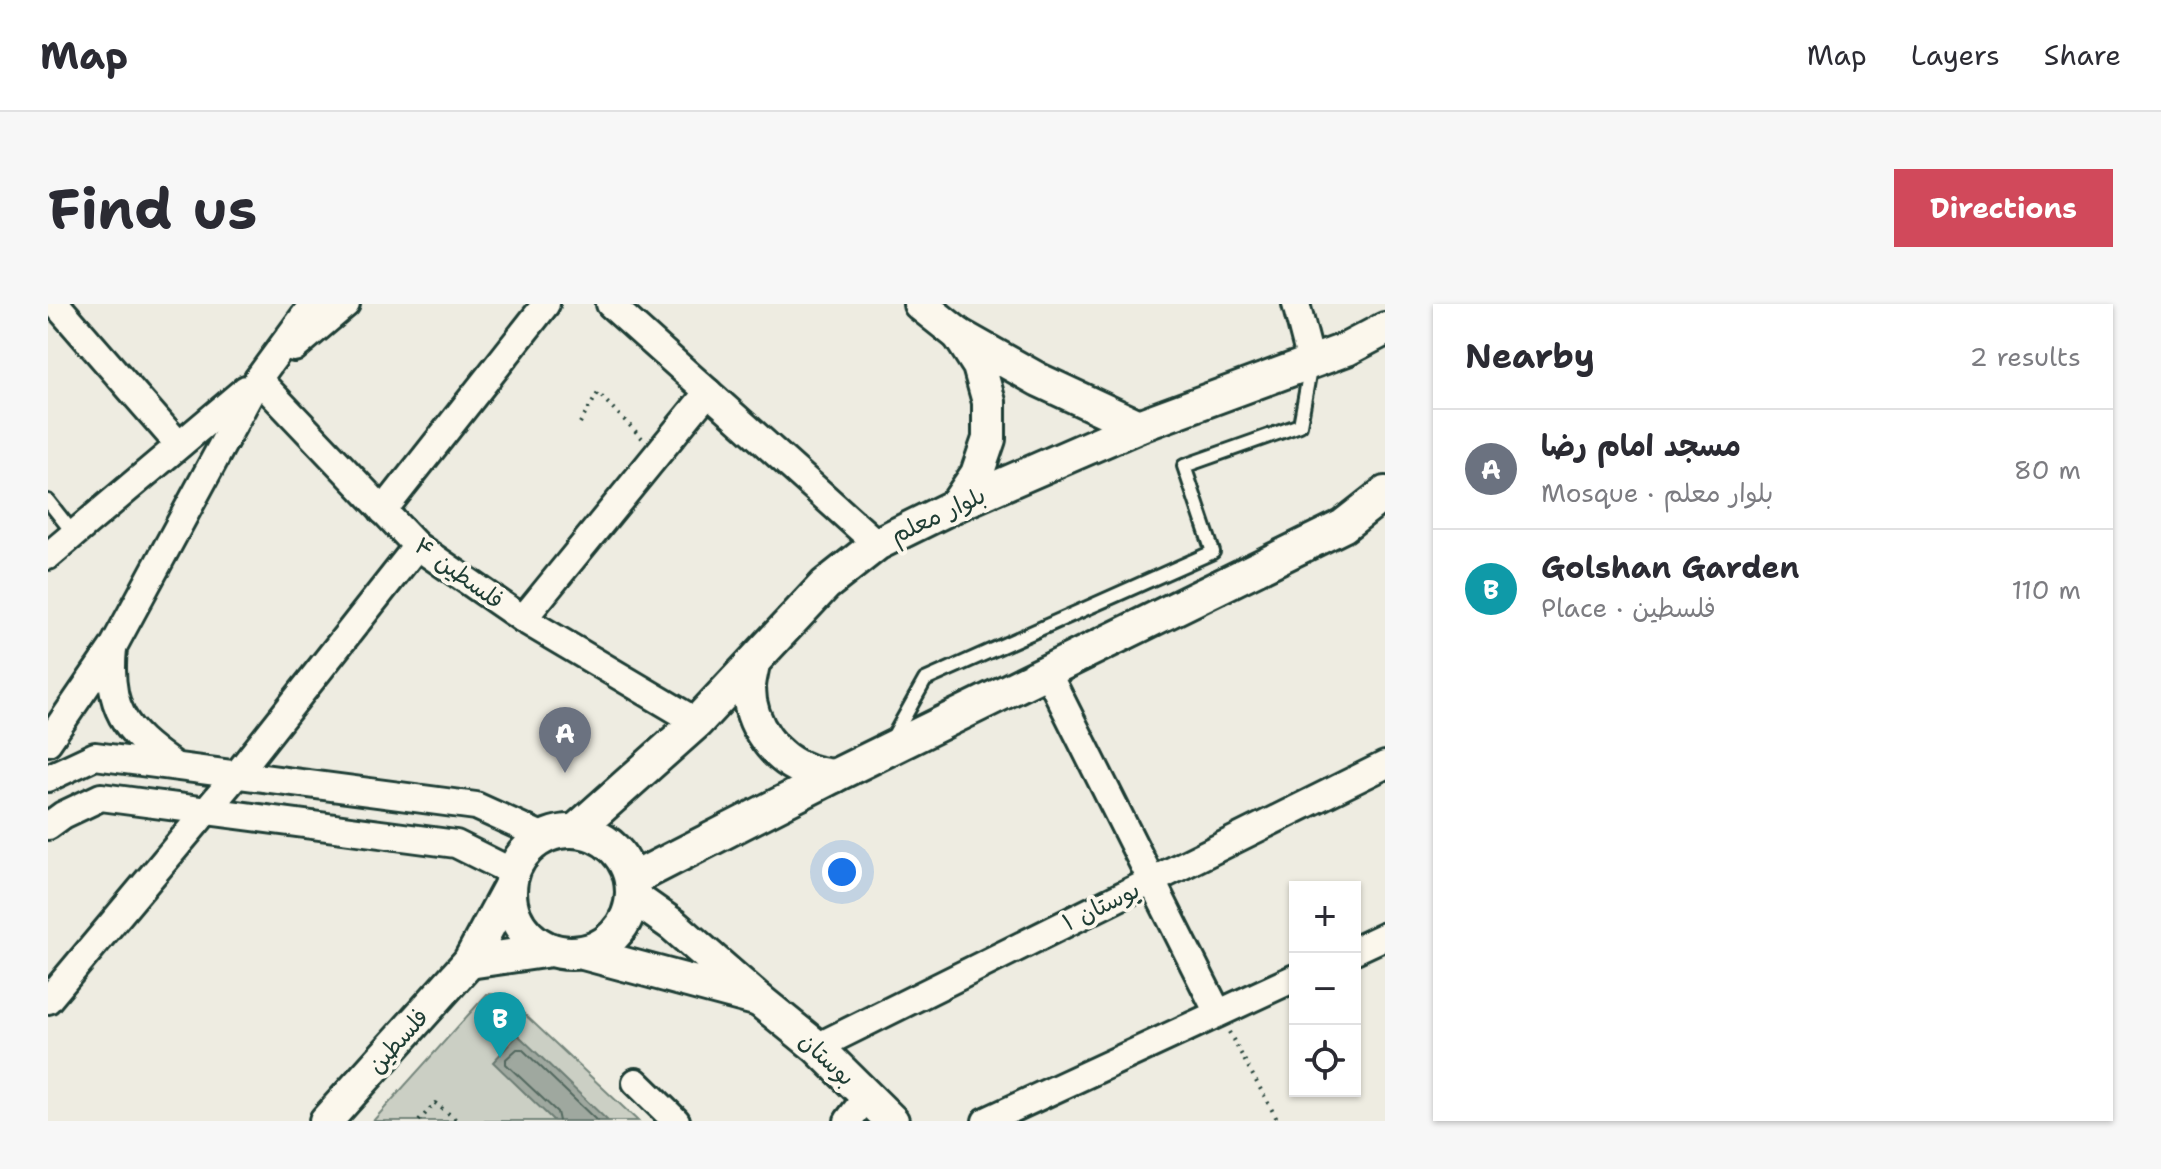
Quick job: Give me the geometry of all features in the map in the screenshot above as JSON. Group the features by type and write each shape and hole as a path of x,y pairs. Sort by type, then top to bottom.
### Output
{"street":[{"path":"56,304 179,445"},
{"path":"48,742 113,647 258,379 313,304"},
{"path":"48,556 346,304"},
{"path":"383,511 546,304"},
{"path":"610,304 877,544"},
{"path":"1296,304 1311,362"},
{"path":"923,305 959,335 1039,380 1138,426"},
{"name":"بلوار معلم","path":"575,831 697,722 825,585 877,544 956,505 1138,426 1347,349 1385,329"},
{"path":"956,505 977,474 989,439 989,402 979,366 959,335"},
{"name":"فلسطین ۴","path":"258,379 417,546 523,619 697,722"},
{"path":"523,619 708,392"},
{"path":"632,888 834,776 1343,526 1385,493"},
{"path":"48,1000 238,773 417,546"},
{"path":"113,647 110,675 122,715 129,728 148,747 175,766"},
{"path":"753,663 749,689 754,716 766,739 784,759 808,771 834,776"},
{"path":"1047,672 1218,1013"},
{"path":"48,778 95,756 238,773 476,806 544,837"},
{"name":"بوستان ۱","path":"817,1047 1385,765"},
{"path":"55,821 101,797 456,844 510,880"},
{"path":"469,962 519,858 530,846 559,832 591,834 605,841 617,851 626,865 632,888 629,912 622,926 605,943 583,953"},
{"path":"510,880 510,904 515,919 524,933 536,943 551,950 583,953 759,1000"},
{"name":"بوستان","path":"632,888 817,1047 857,1108 892,1121"},
{"path":"1361,947 1385,936"},
{"path":"469,962 551,950"},
{"name":"فلسطین","path":"326,1121 469,962"},
{"path":"986,1121 1289,981"},
{"path":"636,1082 676,1121"}],"lane":[{"path":"884,752 925,680 1213,552 1184,466 1300,425 1311,362"},
{"path":"48,501 74,534"}],"path":[{"path":"580,423 598,393 657,454"},
{"path":"1218,1013 1278,1121"},
{"path":"419,1121 435,1103 458,1121"}],"shaded area":[{"path":"487,994 504,995 638,1121 373,1121"}],"water":[{"path":"518,1035 608,1121 554,1121 493,1062"}],"place":[{"name":"مسجد امام رضا","path":"565,773"},
{"name":"Golshan Garden","path":"500,1058"}]}
